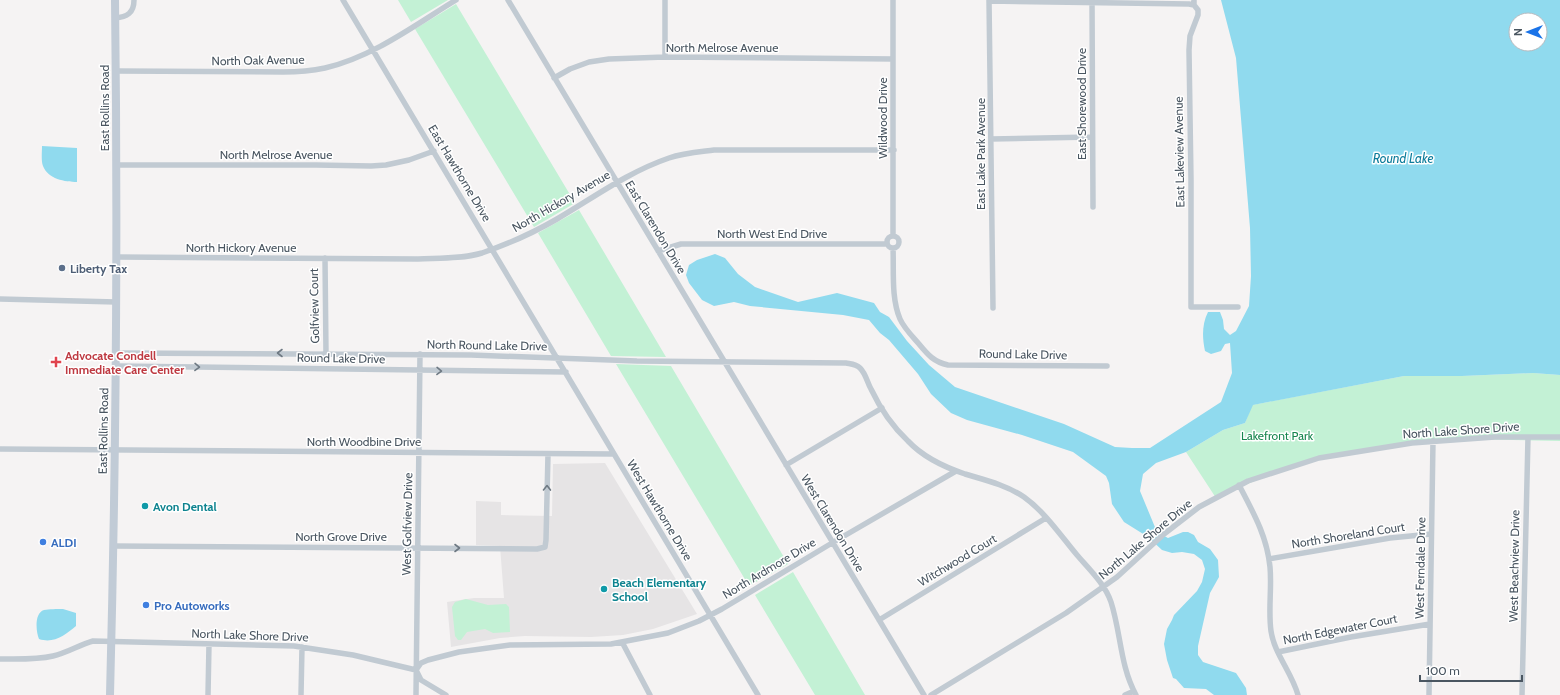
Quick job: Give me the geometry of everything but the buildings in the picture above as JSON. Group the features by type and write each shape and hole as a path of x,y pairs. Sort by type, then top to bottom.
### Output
{"main road":[{"name":"East Rollins Road","path":"110,695 117,257 115,0"}],"street":[{"path":"115,18 125,17 130,13 134,6 134,0"},
{"name":"East Hawthorne Drive","path":"343,0 557,357"},
{"name":"North Oak Avenue","path":"116,71 305,72 344,62 373,49 456,0"},
{"name":"East Clarendon Drive","path":"508,0 724,362"},
{"path":"665,0 665,57"},
{"name":"Wildwood Drive","path":"893,0 893,235 897,237 899,242 897,246 893,248 895,294 897,308 901,320 907,330 930,357 938,362"},
{"path":"989,0 1194,3"},
{"name":"East Lake Park Avenue","path":"989,0 991,262 993,308"},
{"name":"East Shorewood Drive","path":"1092,1 1093,207"},
{"name":"East Lakeview Avenue","path":"1194,3 1198,10 1198,15 1190,36 1189,50 1191,306 1238,307"},
{"name":"North Melrose Avenue","path":"554,78 589,62 609,59 665,57 893,59"},
{"path":"991,139 1092,137"},
{"name":"North Hickory Avenue","path":"117,257 418,259 480,254 518,239 556,220 632,173 668,158 688,153 707,151 894,150"},
{"name":"North Melrose Avenue","path":"117,165 371,166 386,165 409,160 434,151"},
{"path":"893,235 887,239 887,244 893,248"},
{"name":"North West End Drive","path":"658,251 681,244 887,244"},
{"name":"Golfview Court","path":"325,258 326,354"},
{"path":"0,299 116,302"},
{"name":"North Round Lake Drive","path":"116,353 420,354 557,357 637,361 846,363 857,366 864,372 871,389 882,408"},
{"name":"West Golfview Drive","path":"416,695 420,354"},
{"name":"West Hawthorne Drive","path":"557,357 758,695"},
{"name":"West Clarendon Drive","path":"724,362 924,695"},
{"name":"Round Lake Drive","path":"938,362 948,365 1107,366"},
{"name":"Round Lake Drive","path":"116,366 566,372"},
{"path":"786,465 882,408 891,423 908,442 923,454 943,466 1008,488 1023,497 1036,507 1046,518 1103,587 1111,600 1125,670 1135,693 1125,695"},
{"name":"North Lake Shore Drive","path":"931,695 1066,613 1117,577 1164,534 1199,508 1248,481 1281,469 1319,458 1378,448 1433,441 1495,437 1560,437"},
{"name":"West Beachview Drive","path":"1522,695 1528,437"},
{"name":"West Ferndale Drive","path":"1429,695 1433,441"},
{"name":"North Woodbine Drive","path":"0,449 337,452 419,451 614,454"},
{"name":"North Grove Drive","path":"113,546 537,549 545,547 548,454"},
{"name":"North Ardmore Drive","path":"416,670 421,663 428,660 459,652 510,645 587,645 622,642 668,633 710,616 956,471"},
{"path":"1239,485 1257,518 1264,537 1269,560 1271,631 1275,647 1292,679 1298,695"},
{"name":"Witchwood Court","path":"879,620 1046,518"},
{"name":"North Shoreland Court","path":"1269,560 1390,538 1431,534"},
{"name":"North Edgewater Court","path":"1278,652 1351,637 1430,624"},
{"name":"North Lake Shore Drive","path":"0,659 24,659 53,656 82,644 93,642 210,644 302,647 353,655 416,670"},
{"path":"622,642 650,695"},
{"path":"208,695 210,644"},
{"path":"301,695 302,647"},
{"path":"416,670 421,680 446,695"}],"shaded area":[{"path":"605,463 697,614 653,629 623,635 591,637 525,636 500,638 451,647 447,602 474,598 504,598 500,546 476,545 476,501 501,502 501,515 552,516 553,464"}],"green space":[{"path":"398,0 448,0 411,22"},
{"path":"456,4 575,203 534,227 415,29"},
{"path":"579,210 666,357 611,356 538,233"},
{"path":"616,364 671,366 788,564 749,586"},
{"name":"Lakefront Park","path":"1533,373 1560,375 1560,441 1460,439 1365,450 1284,468 1216,498 1186,452 1223,430 1245,423 1252,405 1404,376 1462,376"},
{"path":"793,572 865,695 815,695 755,595"},
{"path":"466,599 488,605 506,604 509,607 510,632 493,633 485,629 467,632 461,640 458,640 455,636 452,607 455,602"}],"water":[{"name":"Round Lake","path":"1221,0 1560,0 1560,375 1533,373 1462,376 1404,376 1253,405 1245,423 1223,430 1186,452 1156,463 1143,474 1140,491 1157,532 1168,538 1183,532 1188,532 1194,535 1198,542 1210,549 1218,560 1219,577 1210,593 1198,646 1198,655 1203,662 1236,673 1246,688 1247,695 1214,695 1206,689 1184,688 1176,679 1173,678 1164,644 1167,629 1174,615 1197,591 1202,582 1205,569 1202,560 1194,554 1182,552 1172,553 1162,550 1148,537 1124,522 1112,504 1109,483 1106,476 1073,452 1022,435 967,420 951,413 931,394 918,374 889,340 880,333 869,320 843,315 750,306 734,302 714,306 702,300 689,283 686,275 689,265 697,260 715,254 725,258 738,274 755,287 798,302 837,293 874,303 880,312 889,317 907,341 929,365 955,387 1064,424 1115,447 1150,448 1221,402 1232,373 1230,343 1225,344 1221,351 1211,354 1205,351 1203,341 1204,326 1208,312 1220,312 1224,329 1230,335 1236,331 1249,306 1251,276 1250,228 1236,58"},
{"path":"42,146 77,148 77,182 57,179 45,170 42,164"},
{"path":"63,609 76,613 76,626 59,638 50,640 39,639 37,632 37,619 41,612 44,610"}],"place":[{"name":"Liberty Tax","path":"62,268"},
{"name":"Advocate Condell Immediate Care Center","path":"56,362"},
{"name":"Avon Dental","path":"145,506"},
{"name":"ALDI","path":"43,542"},
{"name":"Beach Elementary School","path":"604,589"},
{"name":"Pro Autoworks","path":"146,605"}]}
